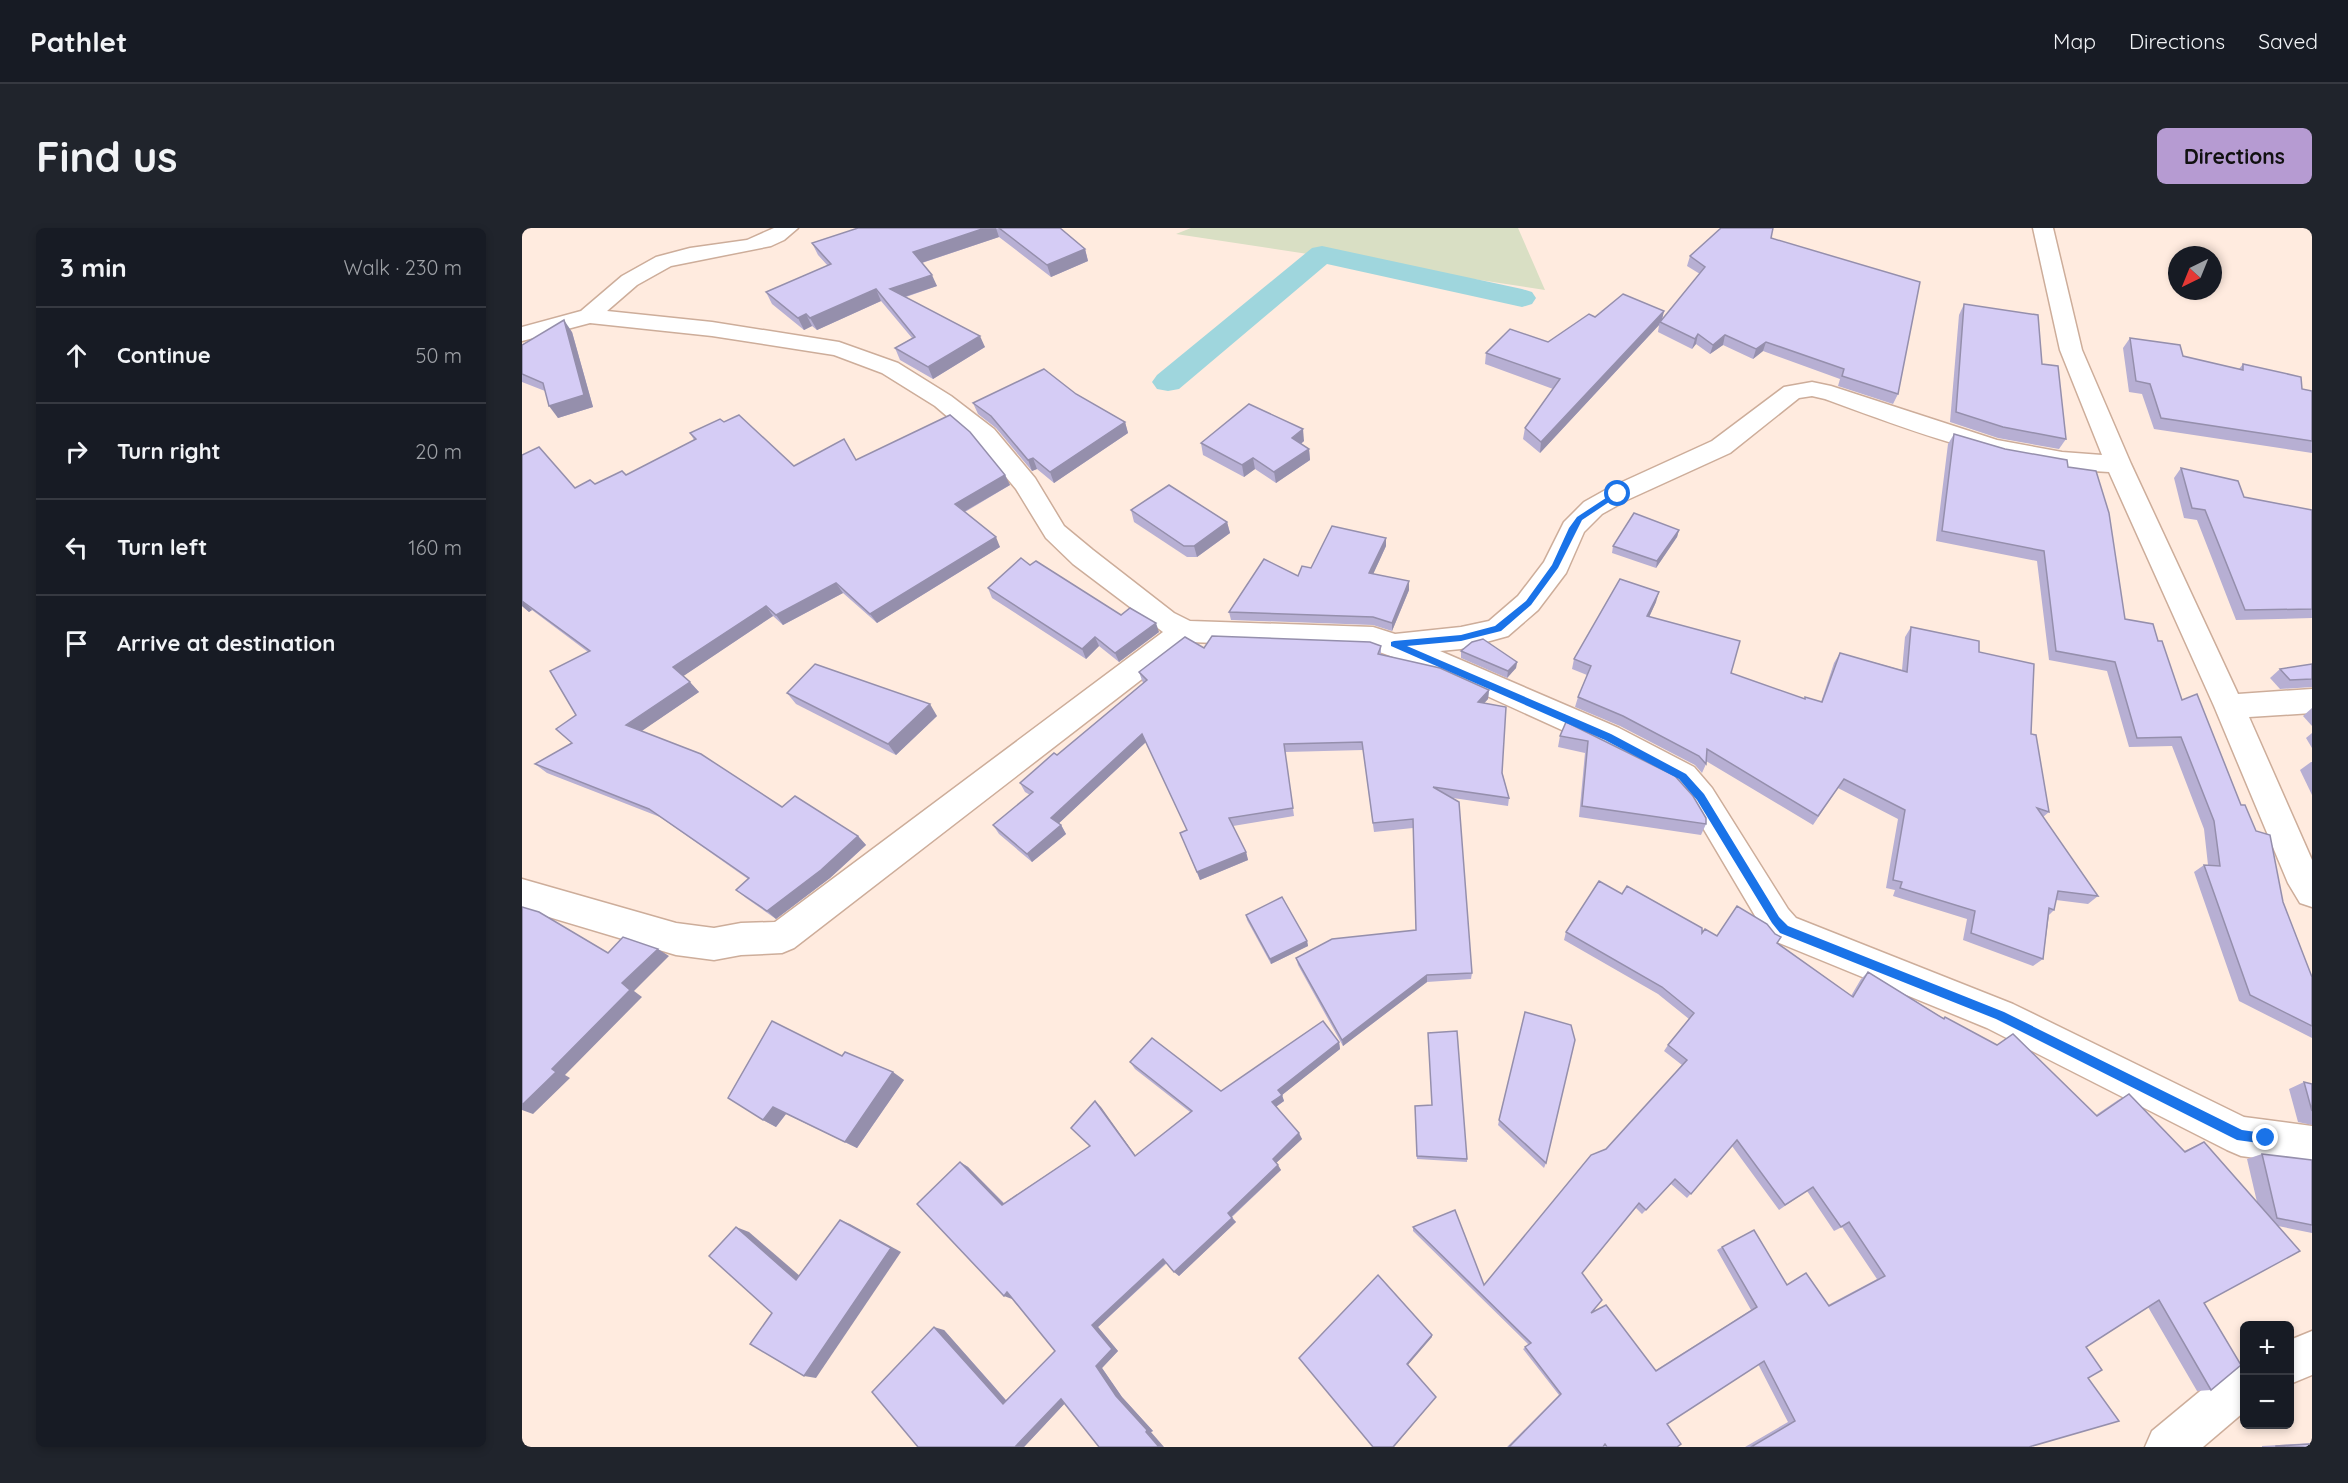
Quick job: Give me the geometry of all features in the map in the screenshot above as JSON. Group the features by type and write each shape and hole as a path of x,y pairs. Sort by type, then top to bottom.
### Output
{"street":[{"path":"589,316 630,278 642,271 675,258 753,244 788,228"},
{"path":"2043,228 2071,350 2118,464 2229,706 2305,883 2312,892"},
{"path":"522,334 589,316 712,329 839,349 890,368 943,400 985,435 1026,484 1055,532 1083,557 1164,620 1185,631 1373,638 1394,644 1608,737 1683,776 1701,797 1776,920 1784,929 2000,1016 2241,1136 2312,1146"},
{"path":"1394,644 1461,638 1498,629 1528,603 1556,566 1573,528 1580,519 1618,494 1721,447 1792,392 1812,389 1831,393 1948,434 2023,453 2055,460 2118,464"},
{"path":"522,894 676,939 714,944 741,939 782,937 1185,631"},
{"path":"2229,706 2312,701"},
{"path":"2294,1360 2312,1353"},
{"path":"2169,1447 2240,1387"}],"green space":[{"path":"1191,228 1518,228 1545,290 1176,234"}],"building":[{"path":"858,228 985,228 913,252 932,275 890,289 980,336 928,367 895,348 915,337 876,289 810,318 806,314 798,318 766,292 831,264 812,243"},
{"path":"999,228 1060,228 1085,249 1047,265"},
{"path":"1721,228 1773,228 1771,238 1920,282 1898,394 1842,376 1844,369 1766,342 1756,349 1725,335 1713,345 1698,334 1695,339 1660,322 1705,267 1690,256"},
{"path":"1623,294 1664,311 1541,442 1525,428 1560,379 1486,353 1510,329 1548,342 1589,314 1595,317"},
{"path":"1964,304 2038,315 2042,364 2058,366 2066,439 2003,427 1956,412"},
{"path":"564,320 584,395 549,406 543,383 522,374 522,345"},
{"path":"2130,338 2180,345 2183,356 2243,370 2243,364 2301,377 2302,389 2312,391 2312,441 2161,418 2150,384 2136,381"},
{"path":"1044,369 1076,394 1125,422 1050,472 1033,458 1028,460 991,416 973,403"},
{"path":"1249,404 1303,429 1292,438 1309,449 1274,472 1253,458 1242,465 1201,443"},
{"path":"739,415 794,466 844,439 856,460 950,415 970,432 1005,475 955,504 996,537 870,614 836,583 776,615 766,606 673,667 690,682 626,725 701,754 782,807 795,796 858,836 821,870 767,911 736,890 749,878 649,809 535,764 572,743 556,729 576,715 550,671 590,651 522,601 522,455 539,447 575,488 590,480 595,484 622,471 626,475 696,439 690,433 720,419 724,422"},
{"path":"1954,434 2005,449 2067,460 2068,467 2096,471 2109,513 2125,619 2153,624 2158,641 2162,641 2182,700 2197,694 2241,805 2245,805 2256,831 2270,835 2283,902 2312,977 2312,1026 2250,995 2204,865 2220,866 2214,821 2181,737 2137,738 2115,662 2056,651 2044,551 1942,531"},
{"path":"2181,468 2238,481 2244,497 2312,510 2312,609 2245,610 2205,510 2192,508"},
{"path":"1169,485 1227,522 1194,546 1184,546 1131,510"},
{"path":"1634,513 1679,530 1657,561 1613,546"},
{"path":"1332,526 1386,538 1369,573 1409,581 1392,623 1373,617 1229,612 1264,559 1298,576 1302,566 1311,568"},
{"path":"1021,558 1030,565 1036,561 1121,615 1130,608 1156,623 1115,653 1095,637 1082,649 988,588"},
{"path":"1620,579 1659,592 1647,616 1740,641 1731,673 1805,699 1805,697 1822,702 1840,653 1907,672 1911,627 1979,641 1979,652 2034,664 2031,734 2036,735 2049,812 2037,808 2098,896 2058,891 2054,910 2049,908 2043,959 1971,933 1975,911 1900,888 1902,882 1893,880 1905,810 1844,779 1818,816 1707,749 1706,764 1699,756 1623,716 1578,697 1591,666 1574,659"},
{"path":"1212,636 1370,642 1381,646 1378,654 1440,668 1489,690 1478,702 1506,707 1502,773 1509,798 1433,787 1459,802 1472,973 1427,975 1342,1040 1296,958 1332,939 1416,930 1413,819 1373,823 1362,742 1284,744 1293,808 1229,818 1246,852 1197,872 1180,833 1187,830 1142,734 1051,818 1061,825 1027,854 993,825 1033,792 1020,783 1054,753 1057,755 1147,680 1139,672 1185,637 1204,648"},
{"path":"1483,639 1517,662 1508,671 1461,651 1472,642"},
{"path":"815,664 930,704 888,744 787,693"},
{"path":"2312,664 2312,679 2290,680 2280,669"},
{"path":"1566,722 1675,776 1693,796 1706,818 1706,824 1582,806 1588,741 1560,736"},
{"path":"1599,881 1622,894 1627,886 1702,928 1702,933 1705,929 1717,936 1737,906 1767,924 1775,934 1781,937 1777,943 1853,997 1868,972 1944,1019 1945,1017 1997,1045 2013,1034 2097,1116 2129,1094 2185,1152 2204,1142 2300,1251 2204,1303 2240,1366 2211,1390 2159,1300 2086,1347 2102,1370 2088,1378 2119,1421 2029,1447 1751,1447 1795,1421 1764,1361 1667,1424 1681,1444 1677,1447 1607,1447 1605,1444 1603,1447 1509,1447 1561,1394 1525,1347 1531,1343 1413,1227 1455,1210 1484,1285 1591,1155 1606,1149 1687,1060 1668,1045 1694,1013 1662,987 1566,932","holes":["1737,1140 1785,1205 1813,1187 1841,1227 1849,1222 1885,1276 1829,1306 1806,1273 1787,1285 1754,1230 1722,1247 1757,1307 1656,1371 1606,1305 1591,1313 1602,1300 1582,1273 1639,1203 1646,1210 1675,1179 1691,1194"]},
{"path":"1282,897 1307,941 1270,959 1246,915"},
{"path":"522,907 539,912 608,953 623,937 658,949 622,983 630,990 552,1069 556,1072 522,1105"},
{"path":"1525,1012 1571,1025 1575,1040 1546,1163 1499,1120"},
{"path":"772,1021 842,1056 845,1052 893,1072 845,1142 773,1107 763,1120 728,1098"},
{"path":"1323,1021 1339,1042 1278,1090 1282,1095 1272,1102 1299,1133 1273,1159 1278,1165 1228,1213 1232,1218 1174,1272 1163,1259 1092,1325 1112,1349 1096,1366 1116,1396 1159,1447 1099,1447 1061,1399 1015,1447 918,1447 872,1392 934,1327 1003,1404 1055,1351 1007,1292 1004,1296 917,1204 960,1162 1002,1205 1090,1146 1071,1128 1095,1101 1135,1156 1192,1111 1130,1062 1152,1038 1221,1091"},
{"path":"1457,1031 1467,1159 1417,1156 1415,1106 1432,1105 1428,1033"},
{"path":"2304,1082 2312,1084 2312,1111"},
{"path":"2262,1154 2312,1160 2312,1225 2277,1218"},
{"path":"840,1220 891,1248 804,1376 750,1344 772,1313 709,1256 736,1227 796,1280"},
{"path":"1378,1275 1432,1335 1407,1364 1436,1397 1393,1447 1373,1447 1299,1358"},
{"path":"2312,1444 2312,1447 2276,1447 2276,1446"}],"waterway":[{"path":"1168,382 1322,254 1522,298"}],"route":[{"path":"1618,494 1593,508 1580,519 1573,528 1556,566 1528,603 1498,629 1461,638 1394,644 1608,737 1683,776 1701,797 1776,920 1784,929 2000,1016 2241,1136 2266,1138"}]}
